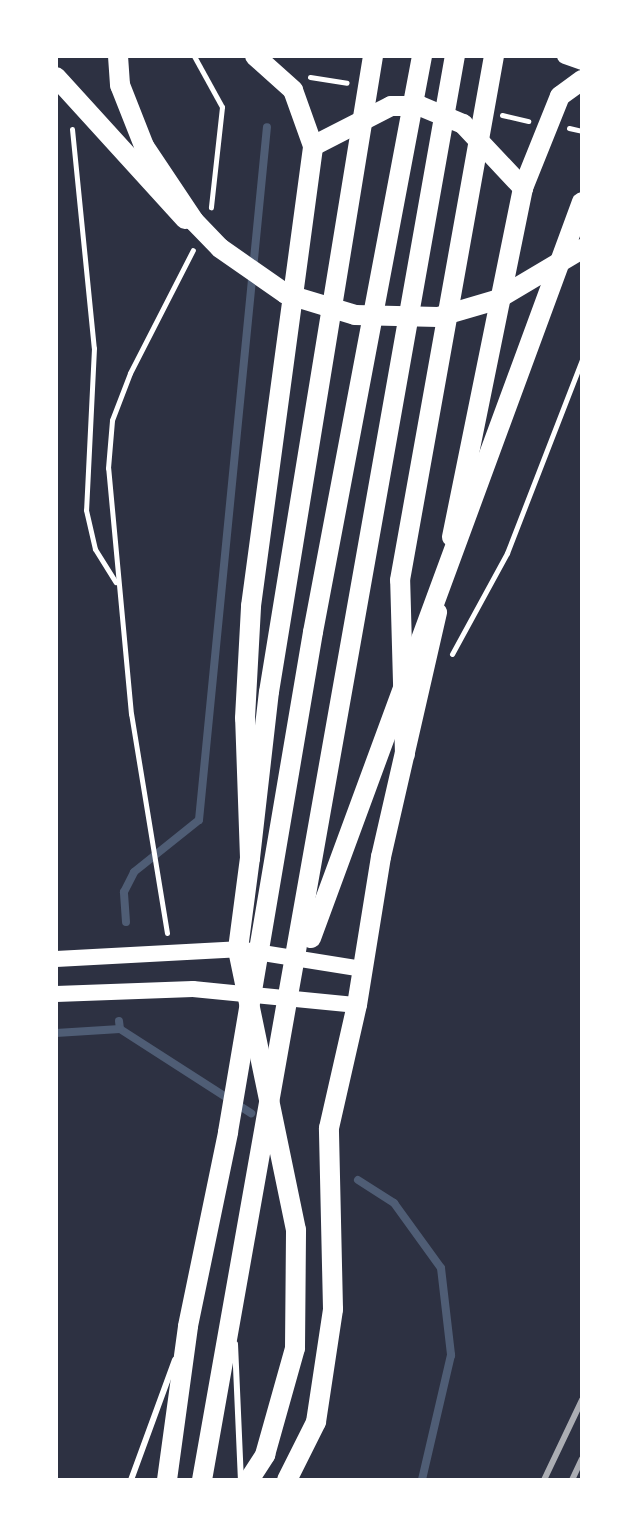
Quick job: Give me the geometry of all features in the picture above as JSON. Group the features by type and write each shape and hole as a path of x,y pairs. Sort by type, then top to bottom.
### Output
{"main road":[{"path":"118,56 120,85 144,146 194,221 220,248"},
{"path":"250,858 245,718 251,606 313,146 293,90 255,56"},
{"path":"249,1480 265,1455 295,1348 296,1230 238,949 269,692 373,56"},
{"path":"167,1480 188,1326 228,1132 313,632 422,56"},
{"path":"202,1480 234,1284 292,991 455,56"},
{"path":"405,754 400,580 494,56"},
{"path":"565,56 582,62"},
{"path":"56,77 163,201 220,248 286,294 386,319 438,317 496,300 582,249"},
{"path":"287,1480 316,1422 333,1309 329,1128 357,1005 381,857 523,188 560,96 582,80"},
{"path":"313,146 391,106 420,106 463,124 523,188"},
{"path":"292,991 582,202"},
{"path":"56,959 238,949 363,969"},
{"path":"56,994 247,992 357,1005"}],"lane":[{"path":"234,1284 241,1480"},
{"path":"131,1480 188,1326"}],"path":[{"path":"194,56 222,107 211,209 205,222"},
{"path":"71,118 94,348 86,510 95,549 118,586"},
{"path":"170,952 152,827 131,714 108,468 112,420 199,236"},
{"path":"448,661 507,553 582,360"}],"waterway":[{"path":"126,922 124,892 134,872 199,820 267,127"},
{"path":"119,1021 120,1029 251,1113"},
{"path":"56,1033 120,1029"},
{"path":"358,1180 394,1203 441,1268 451,1355 422,1480"}],"railway":[{"path":"544,1480 582,1400"},
{"path":"572,1480 582,1459"}]}
